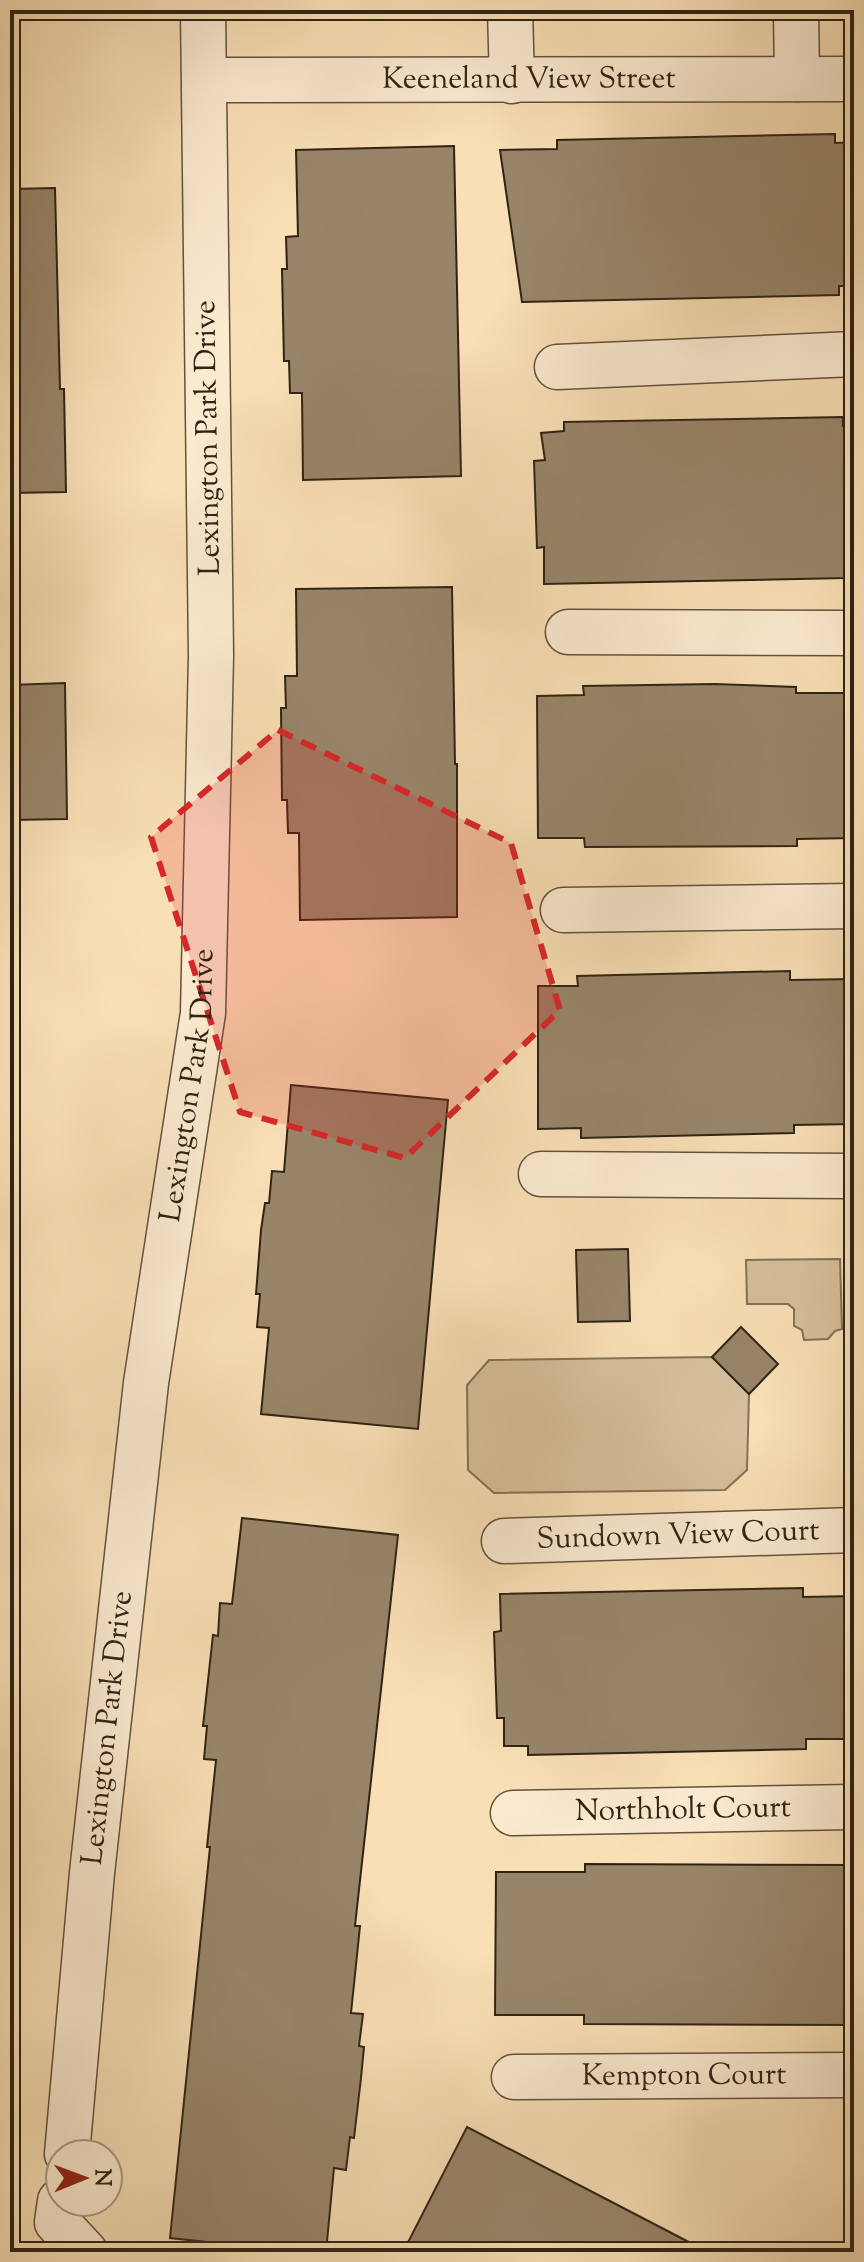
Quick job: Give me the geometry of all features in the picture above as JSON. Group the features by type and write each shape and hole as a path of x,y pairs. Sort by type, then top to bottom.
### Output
{"street":[{"name":"Lexington Park Drive","path":"68,2138 94,1857 146,1383 203,1013 211,656 203,10"},
{"path":"510,10 512,81"},
{"path":"796,10 797,79"},
{"name":"Keeneland View Street","path":"205,80 854,79"},
{"path":"557,367 854,354"},
{"path":"568,632 854,633"},
{"path":"563,910 854,906"},
{"path":"541,1174 854,1176"},
{"name":"Sundown View Court","path":"504,1541 854,1530"},
{"name":"Northholt Court","path":"513,1813 854,1807"},
{"name":"Kempton Court","path":"514,2077 854,2075"},
{"path":"58,2218 57,2222 85,2252"}],"highlighted area":[{"path":"278,730 511,843 560,1010 405,1158 240,1112 151,837"}],"shaded area":[{"path":"840,1259 842,1329 835,1331 828,1339 804,1340 802,1330 794,1326 794,1309 788,1304 747,1304 746,1260"},
{"path":"712,1357 749,1394 747,1470 725,1490 494,1493 468,1470 467,1385 489,1360"}],"building":[{"path":"835,134 835,143 854,142 854,286 839,286 839,295 522,302 500,150 557,149 557,140"},
{"path":"454,146 461,476 303,480 302,393 290,393 289,361 284,361 282,269 287,269 286,237 298,236 296,150"},
{"path":"55,188 66,492 10,493 10,189"},
{"path":"843,417 843,426 854,425 854,568 846,569 846,578 544,584 544,547 537,548 534,461 545,460 541,433 564,431 564,422"},
{"path":"452,587 457,917 300,920 299,833 288,833 287,800 282,800 281,708 286,708 285,676 297,676 296,589"},
{"path":"65,683 67,819 10,820 10,685"},
{"path":"715,684 796,687 796,693 854,693 854,838 797,839 797,846 585,847 584,838 538,838 537,696 584,695 583,686"},
{"path":"790,971 790,980 854,979 854,1124 794,1125 794,1133 581,1138 581,1128 538,1129 538,986 578,986 577,976"},
{"path":"291,1085 448,1100 418,1429 261,1414 269,1328 257,1327 261,1230 265,1203 269,1203 272,1171 284,1172"},
{"path":"628,1249 630,1321 578,1322 576,1250"},
{"path":"741,1327 778,1364 749,1394 712,1357"},
{"path":"242,1518 398,1535 355,1926 360,1926 351,2013 363,2014 359,2046 364,2047 361,2078 354,2138 350,2137 346,2170 334,2168 326,2252 170,2238 216,1760 204,1759 207,1726 203,1726 213,1635 218,1636 220,1603 232,1604"},
{"path":"803,1588 803,1597 854,1596 854,1739 806,1739 806,1749 528,1755 528,1746 504,1746 504,1718 497,1718 494,1632 501,1631 500,1594"},
{"path":"585,1864 854,1865 854,2025 584,2024 584,2015 495,2015 496,1872 585,1872"},
{"path":"467,2127 606,2199 708,2252 403,2252"}]}
